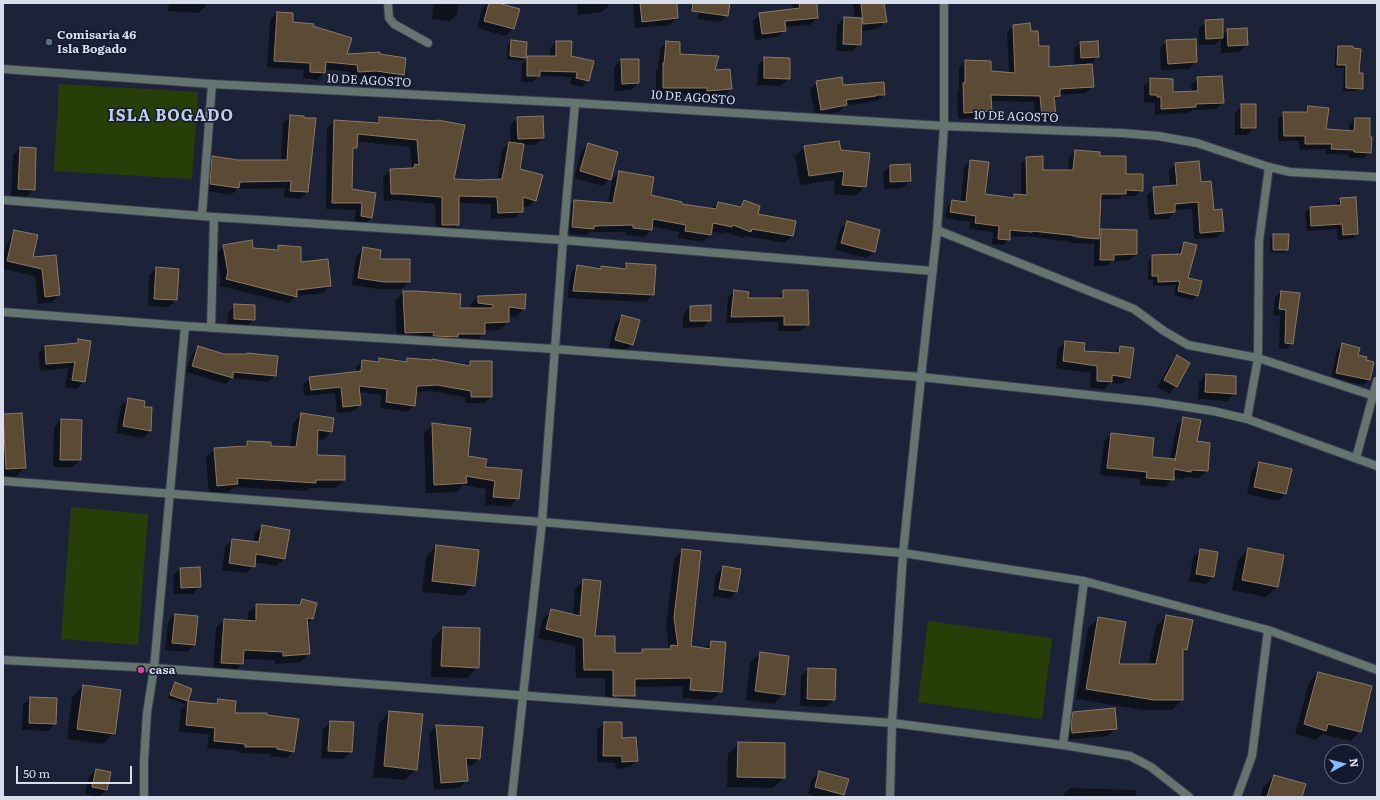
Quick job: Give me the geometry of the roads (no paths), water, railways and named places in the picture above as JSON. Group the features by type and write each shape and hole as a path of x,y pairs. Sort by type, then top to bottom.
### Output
{"street":[{"path":"388,3 389,18 394,24 428,43"},
{"path":"890,797 892,723 903,553 938,230 944,126 944,3"},
{"name":"10 DE AGOSTO","path":"3,69 212,84 575,103 944,126 1122,133 1158,136 1197,143 1269,167 1290,172 1377,177"},
{"path":"202,215 212,84"},
{"path":"512,797 542,522 563,240 575,103"},
{"path":"1247,419 1258,358 1259,241 1269,167"},
{"path":"3,200 214,217 563,240 933,271"},
{"path":"212,328 214,217"},
{"path":"938,230 1134,309 1164,331 1188,345 1258,358 1375,396"},
{"path":"3,312 212,328 555,349 921,377 1154,402 1213,411 1247,419 1377,466"},
{"path":"144,797 144,761 147,713 154,668 185,326"},
{"path":"1356,458 1375,396 1377,381"},
{"path":"3,480 542,522 903,553 1084,581 1268,630 1377,670"},
{"path":"1063,745 1084,581"},
{"path":"1237,797 1252,756 1268,630"},
{"path":"3,660 154,668 892,723 1063,745 1130,756 1151,767 1189,797"}],"place":[{"name":"Comisaría 46 Isla Bogado","path":"49,42"},
{"name":"casa","path":"141,670"}],"district":[{"name":"ISLA BOGADO","path":"171,116"}]}
